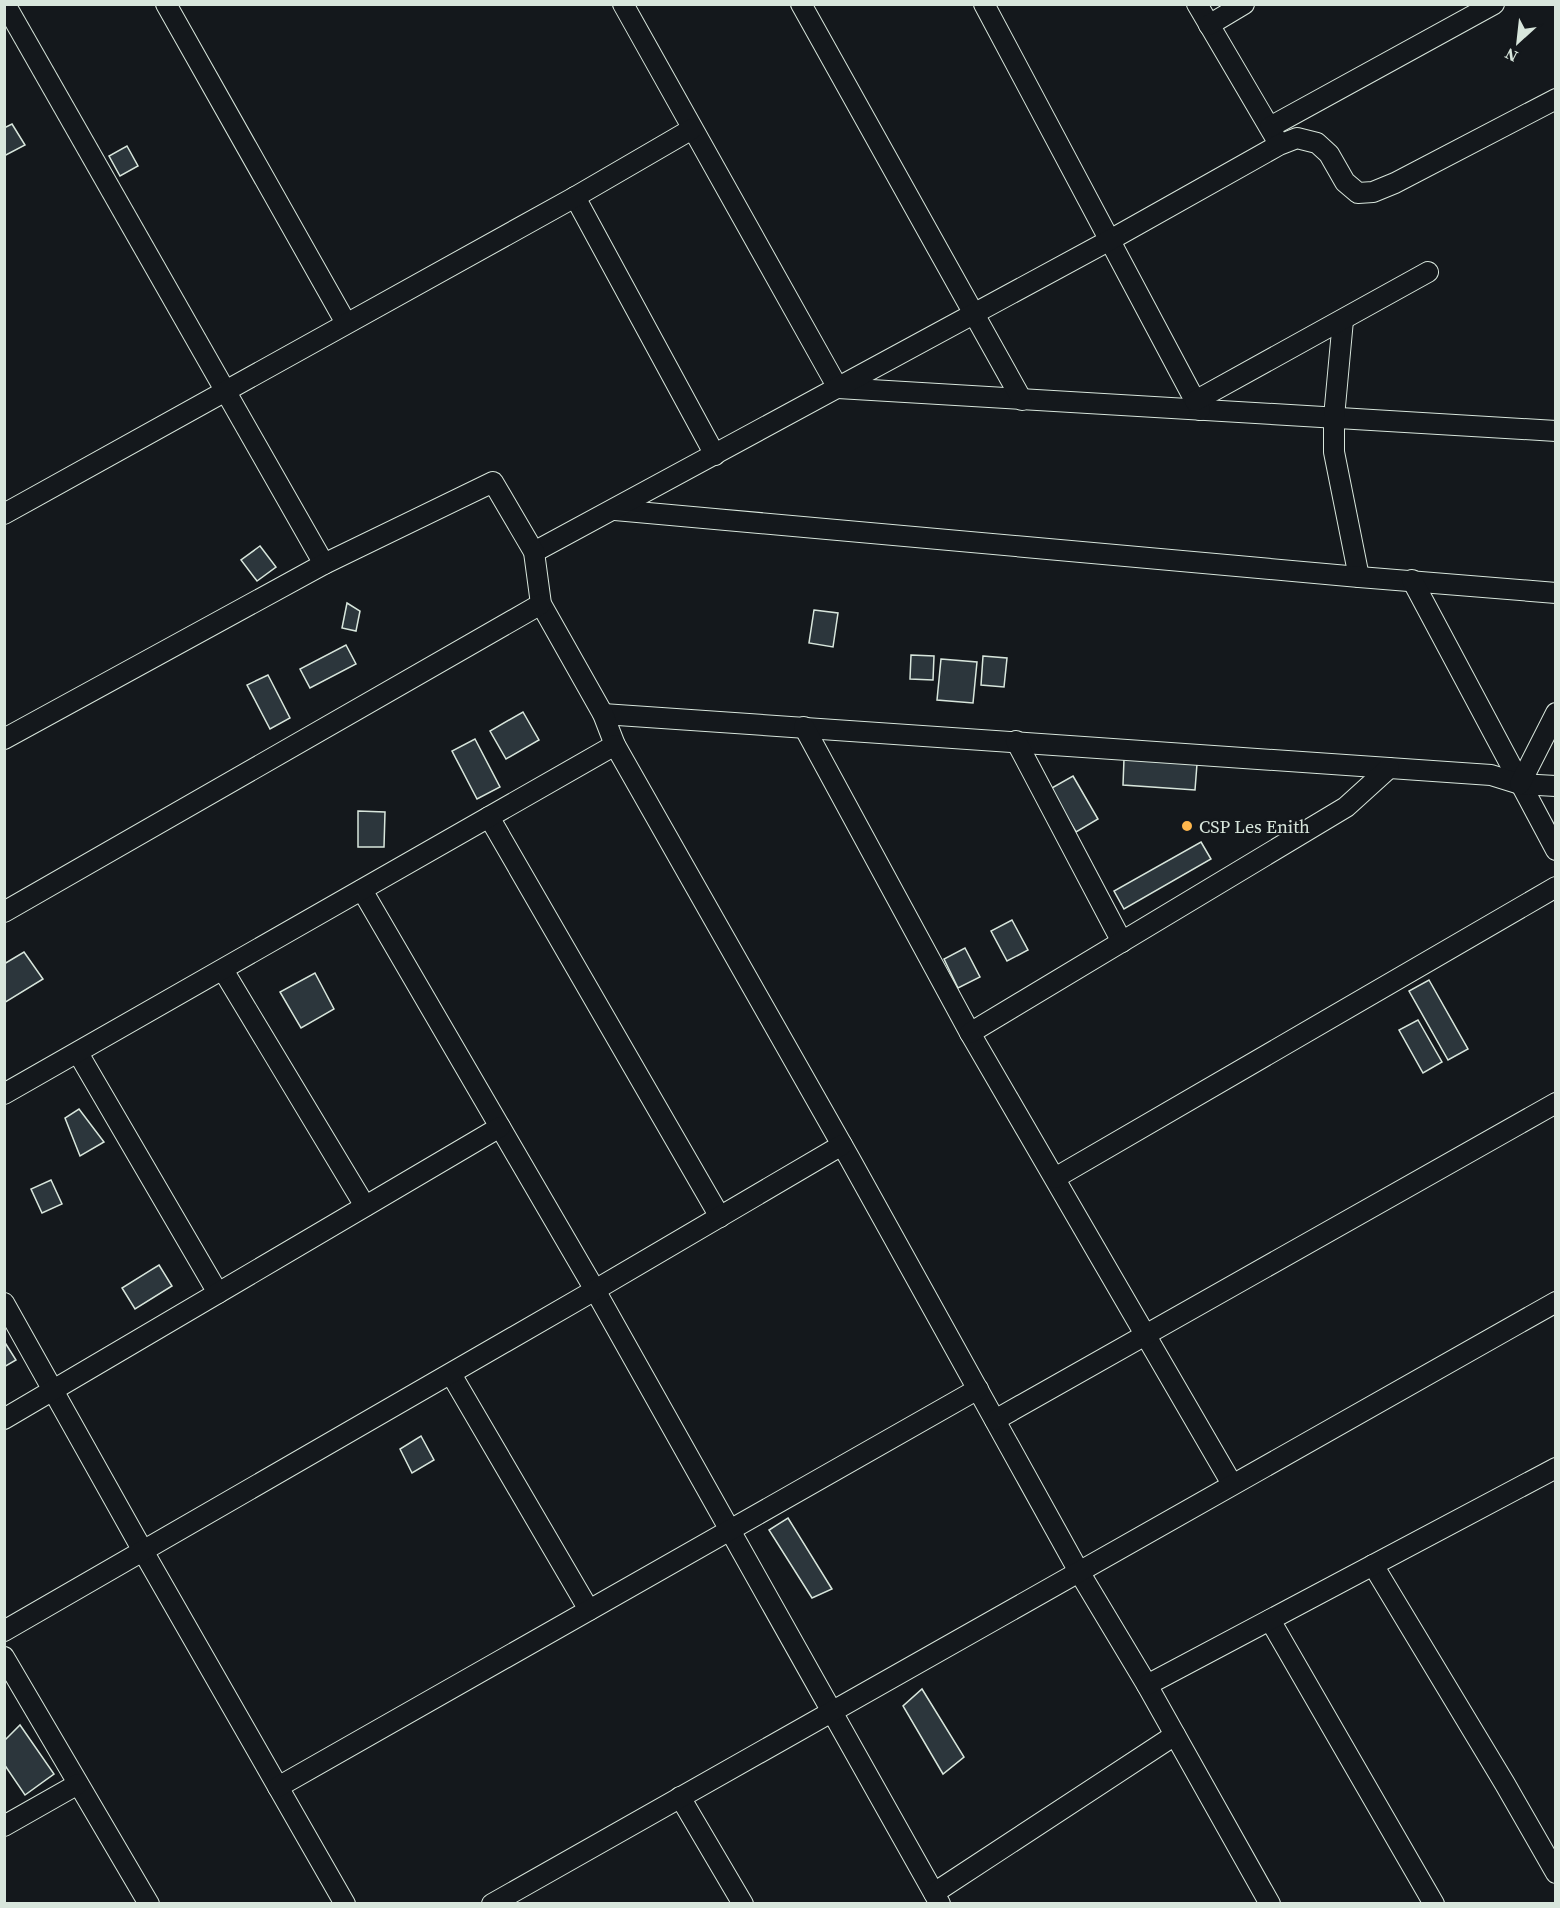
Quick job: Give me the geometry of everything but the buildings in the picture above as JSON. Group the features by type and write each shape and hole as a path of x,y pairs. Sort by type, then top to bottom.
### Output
{"street":[{"path":"5,4 324,564"},
{"path":"166,4 346,323"},
{"path":"623,4 838,388"},
{"path":"801,4 1022,400"},
{"path":"984,4 1198,406"},
{"path":"1197,4 1279,145"},
{"path":"1209,25 1244,4"},
{"path":"1270,127 1494,4"},
{"path":"534,552 1110,240 1279,145 1297,138 1317,143 1329,154 1345,182 1358,193 1373,192 1395,183 1556,99"},
{"path":"4,514 575,197 692,129"},
{"path":"575,197 714,456"},
{"path":"1198,406 1428,272"},
{"path":"1343,320 1334,417 1334,452 1359,577"},
{"path":"838,388 1022,400 1198,406 1556,431"},
{"path":"4,738 324,564 493,482 534,552 541,604 603,714 615,745 842,1145 1078,1570 1147,1685 1269,1904"},
{"path":"615,510 1556,593"},
{"path":"1412,580 1556,850"},
{"path":"4,912 541,604"},
{"path":"1520,784 1556,712"},
{"path":"603,714 1491,775 1520,784 1556,786"},
{"path":"804,727 970,1034 1232,1484"},
{"path":"1016,741 1122,942"},
{"path":"4,1094 615,745"},
{"path":"970,1034 1346,807 1389,768"},
{"path":"489,817 720,1217"},
{"path":"1055,1178 1556,887"},
{"path":"362,890 595,1290 937,1898 1175,1735"},
{"path":"223,970 365,1206"},
{"path":"78,1053 218,1293"},
{"path":"995,1420 1556,1103"},
{"path":"4,1419 500,1127"},
{"path":"4,1631 842,1145"},
{"path":"492,1904 1078,1570 1556,1302"},
{"path":"4,1303 345,1904"},
{"path":"450,1374 589,1610"},
{"path":"278,1787 978,1389"},
{"path":"1147,1685 1556,1468"},
{"path":"1373,1565 1556,1873"},
{"path":"1270,1620 1434,1904"},
{"path":"4,1658 149,1904"},
{"path":"4,1826 78,1784"},
{"path":"680,1797 743,1904"}],"place":[{"name":"CSP Les Enith","path":"1187,826"}]}
